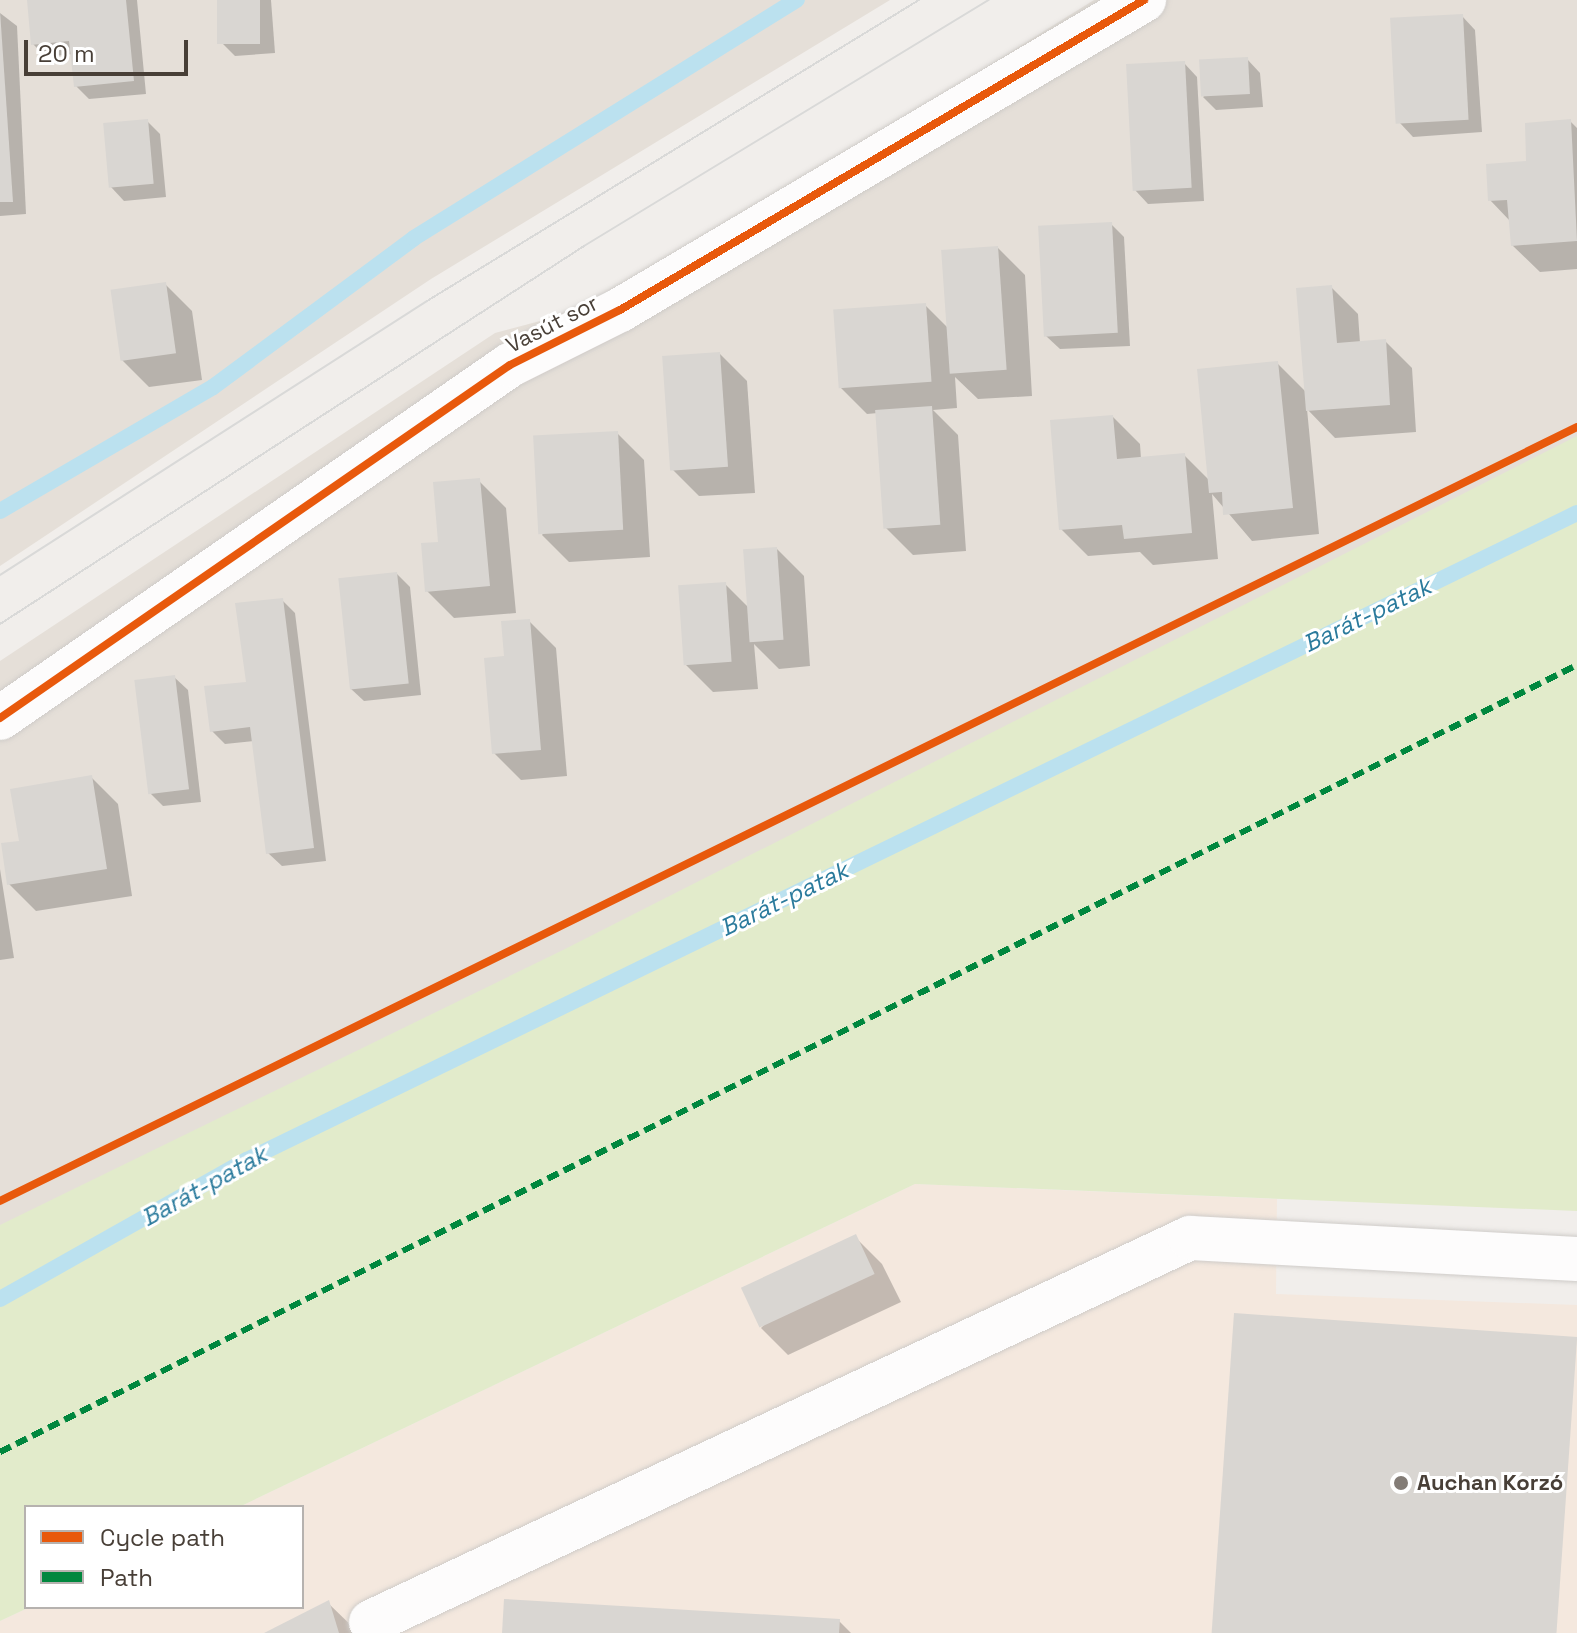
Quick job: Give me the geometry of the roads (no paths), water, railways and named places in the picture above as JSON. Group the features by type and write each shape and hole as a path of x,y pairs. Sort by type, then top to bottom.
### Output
{"street":[{"name":"Vasút sor","path":"0,718 510,365 620,310 1144,0"},
{"path":"371,1622 1190,1238 1577,1259"}],"waterway":[{"path":"0,511 213,387 414,238 797,0"},
{"name":"Barát-patak","path":"0,1299 247,1160 1577,513"}],"tram line":[{"path":"0,575 427,301 919,0"},
{"path":"0,624 584,246 989,0"}],"place":[{"name":"Auchan Korzó","path":"1401,1483"}]}
